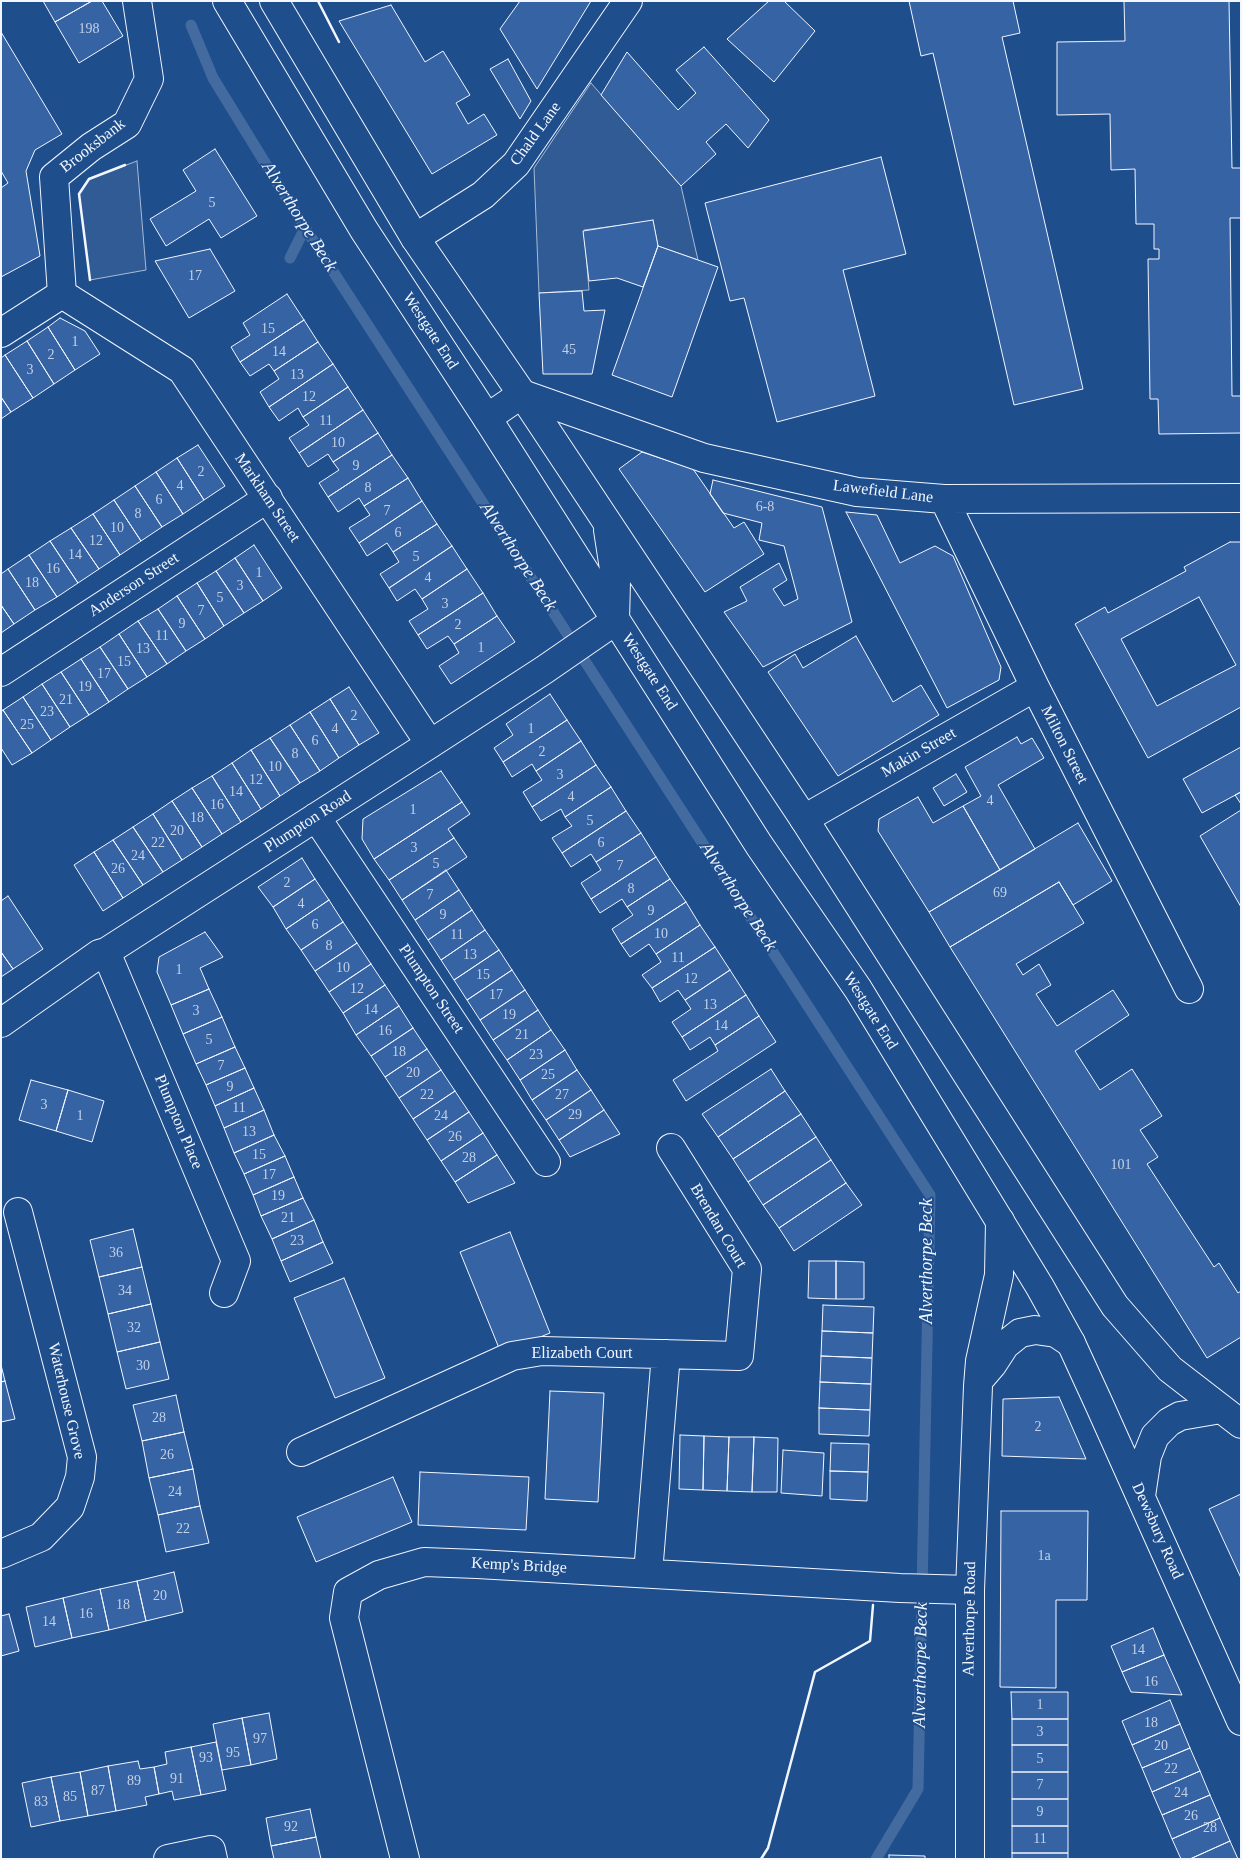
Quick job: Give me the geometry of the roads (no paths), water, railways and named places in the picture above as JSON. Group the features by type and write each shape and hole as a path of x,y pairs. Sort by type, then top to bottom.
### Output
{"main road":[{"name":"Brooksbank","path":"62,294 54,176 91,147 127,124 149,80 137,1"},
{"name":"Westgate End","path":"227,1 364,230 487,418 610,624 858,989 1040,1287 1071,1343"},
{"path":"274,1 415,238 522,394 804,820 1115,1306 1170,1369 1231,1416"},
{"name":"Chald Lane","path":"415,238 483,195 516,164 628,1"},
{"path":"1,333 62,294"},
{"name":"Markham Street","path":"62,294 182,370 430,744"},
{"path":"487,418 522,394"},
{"name":"Lawefield Lane","path":"522,394 704,458 857,492 944,499 1241,498"},
{"name":"Anderson Street","path":"1,672 268,498"},
{"name":"Milton Street","path":"944,499 1035,687 1188,989"},
{"path":"607,523 616,582 610,624"},
{"name":"Plumpton Road","path":"1,1022 99,954 106,952 430,744 544,670 610,624"},
{"name":"Makin Street","path":"804,820 1035,687"},
{"name":"Plumpton Street","path":"316,817 546,1162"},
{"name":"Plumpton Place","path":"106,952 236,1261 224,1293"},
{"name":"Brendan Court","path":"666,1354 739,1356 747,1269 671,1148"},
{"name":"Waterhouse Grove","path":"1,1554 41,1537 70,1507 80,1477 82,1457 18,1212"},
{"name":"Alverthorpe Road","path":"970,1859 970,1590 978,1386 980,1361 999,1275 1000,1222"},
{"path":"980,1379 1005,1345 1020,1333 1035,1330 1056,1333 1071,1343"},
{"name":"Dewsbury Road","path":"1071,1343 1241,1721"},
{"name":"Elizabeth Court","path":"300,1452 512,1356 542,1351 666,1354"},
{"path":"648,1573 666,1354"},
{"path":"1141,1496 1147,1456 1155,1436 1168,1422 1180,1416 1231,1416"},
{"name":"Kemp's Bridge","path":"405,1859 344,1618 348,1592 379,1575 424,1562 900,1588 970,1590"},
{"path":"168,1859 211,1850 213,1859"}],"waterway":[{"name":"Alverthorpe Beck","path":"191,25 213,78 305,228 930,1195 918,1789 876,1859"},
{"path":"290,258 305,228"}]}
